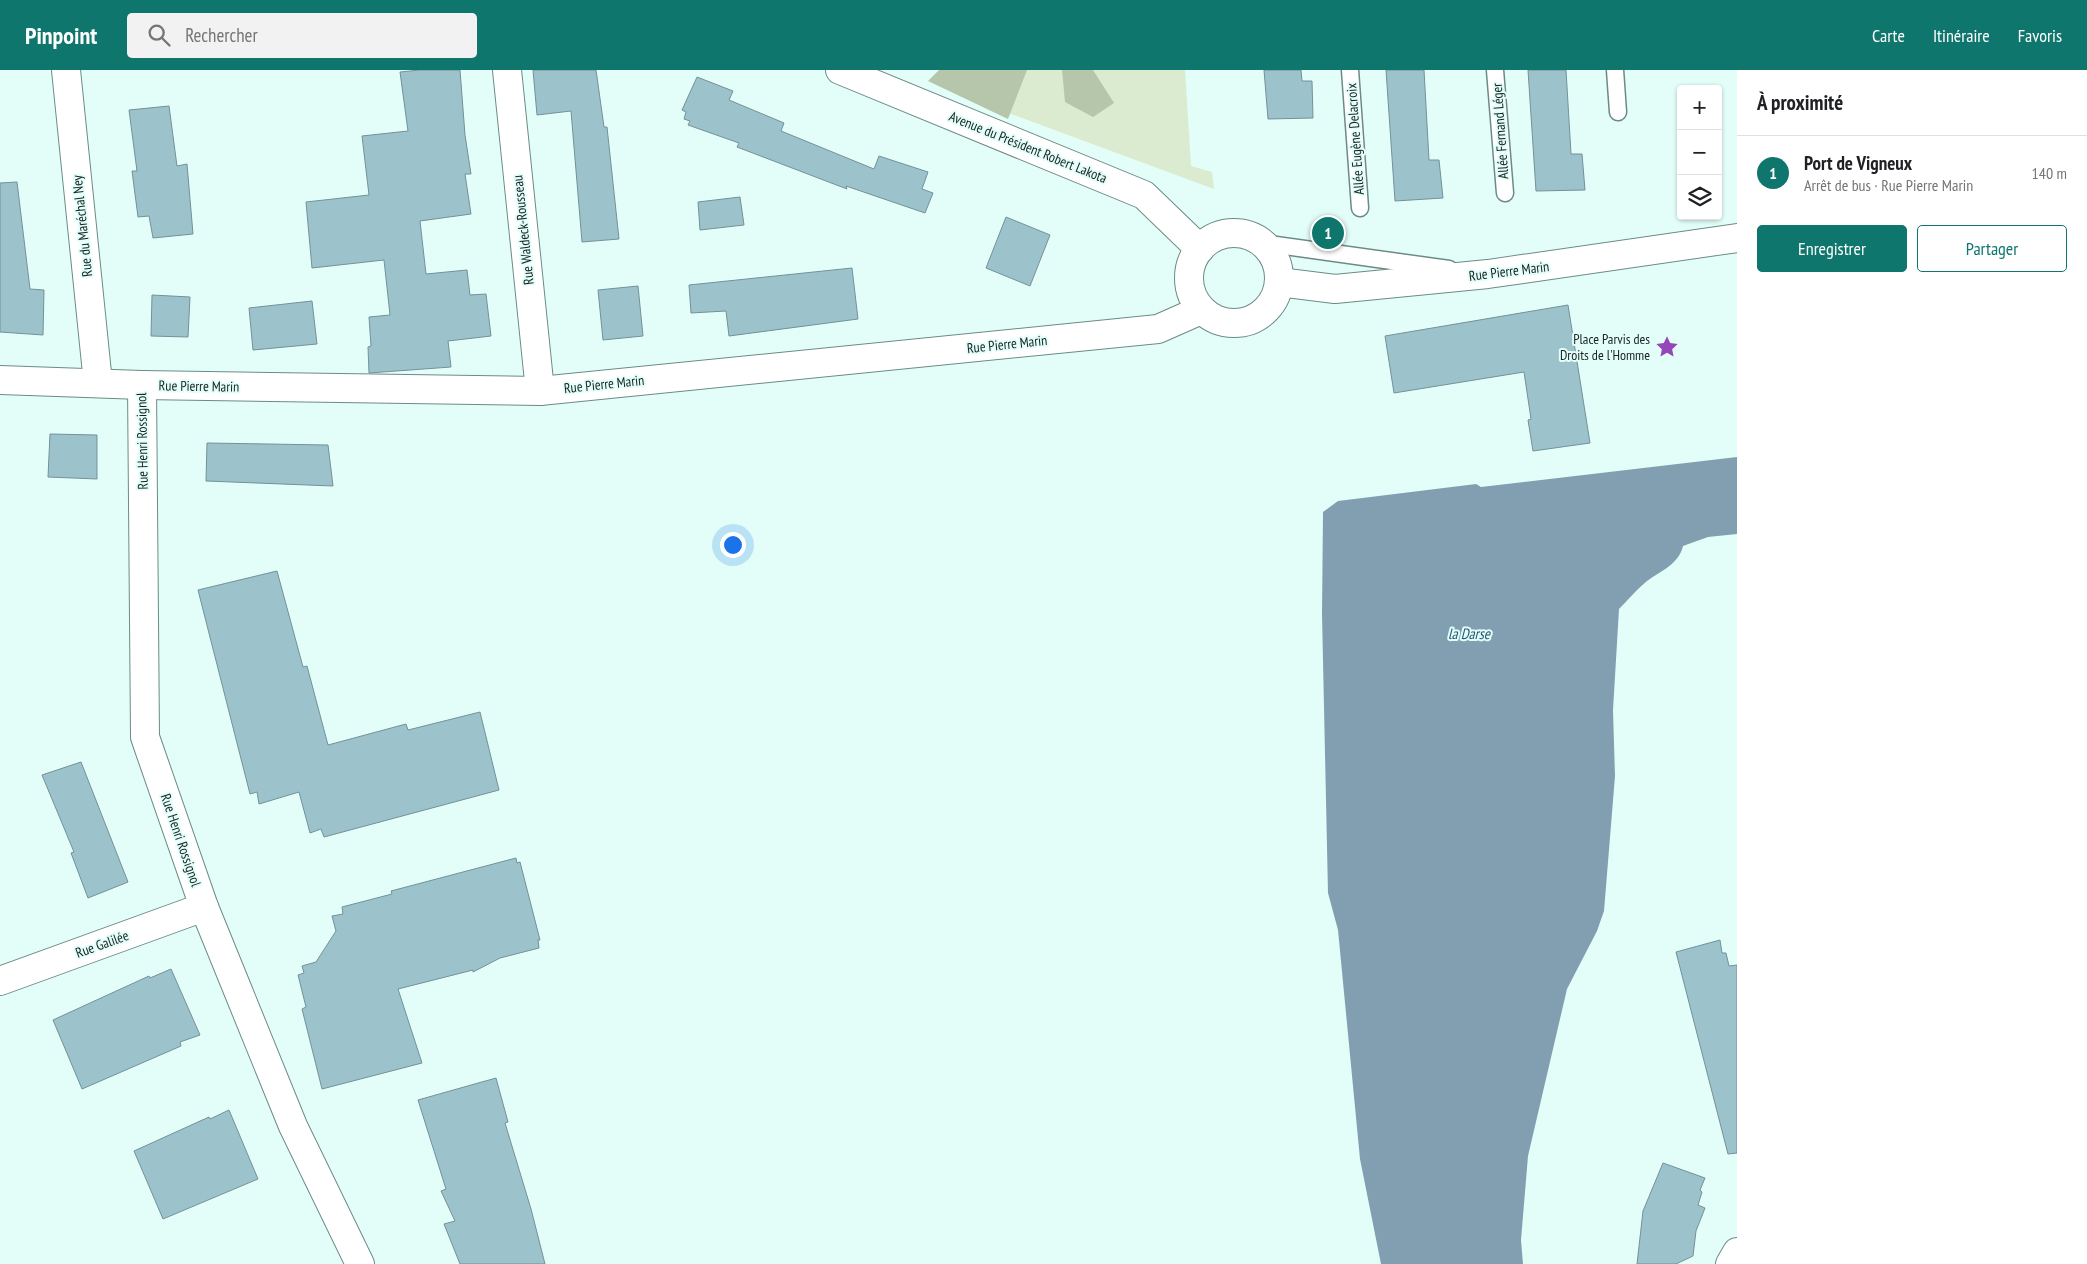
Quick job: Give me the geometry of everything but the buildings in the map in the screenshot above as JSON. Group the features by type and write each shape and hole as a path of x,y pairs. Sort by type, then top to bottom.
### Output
{"street":[{"name":"Rue du Maréchal Ney","path":"66,70 98,383"},
{"name":"Rue Waldeck-Rousseau","path":"507,70 540,391"},
{"name":"Avenue du Président Robert Lakota","path":"840,70 1144,195 1200,249"},
{"path":"1237,233 1251,236 1263,243 1273,254 1278,268 1279,282 1276,296 1268,309 1256,318 1242,323 1227,323 1214,319 1201,310 1194,299 1189,273 1193,260 1200,249 1210,240 1223,234 1237,233"},
{"name":"Rue Pierre Marin","path":"1279,282 1335,289 1488,274 1737,238"},
{"name":"Rue Pierre Marin","path":"0,380 142,385 540,391 1158,329 1201,310"},
{"name":"Rue Henri Rossignol","path":"142,385 145,737 204,907 293,1126 360,1264"},
{"name":"Rue Galilée","path":"0,981 204,907"},
{"path":"1730,1264 1737,1252"}],"lane":[{"name":"Allée Eugène Delacroix","path":"1350,70 1360,208"},
{"name":"Allée Fernand Léger","path":"1495,70 1505,192"},
{"path":"1615,70 1618,112"},
{"path":"1263,243 1488,274"}],"green space":[{"path":"939,70 1027,70 1008,119 928,81"},
{"path":"992,70 1185,70 1191,166 1212,172 1214,189 984,104"},
{"path":"1062,70 1093,70 1114,103 1093,117 1065,102"}],"water":[{"name":"la Darse","path":"1737,457 1737,534 1708,537 1683,546 1678,558 1669,567 1643,584 1619,609 1613,710 1615,776 1604,911 1597,931 1567,989 1528,1156 1521,1240 1523,1264 1381,1264 1360,1159 1338,930 1328,893 1322,614 1323,512 1338,501 1476,484 1481,487"}],"place":[{"name":"Port de Vigneux","path":"1328,233"},
{"name":"Place Parvis des Droits de l'Homme","path":"1667,347"}]}
